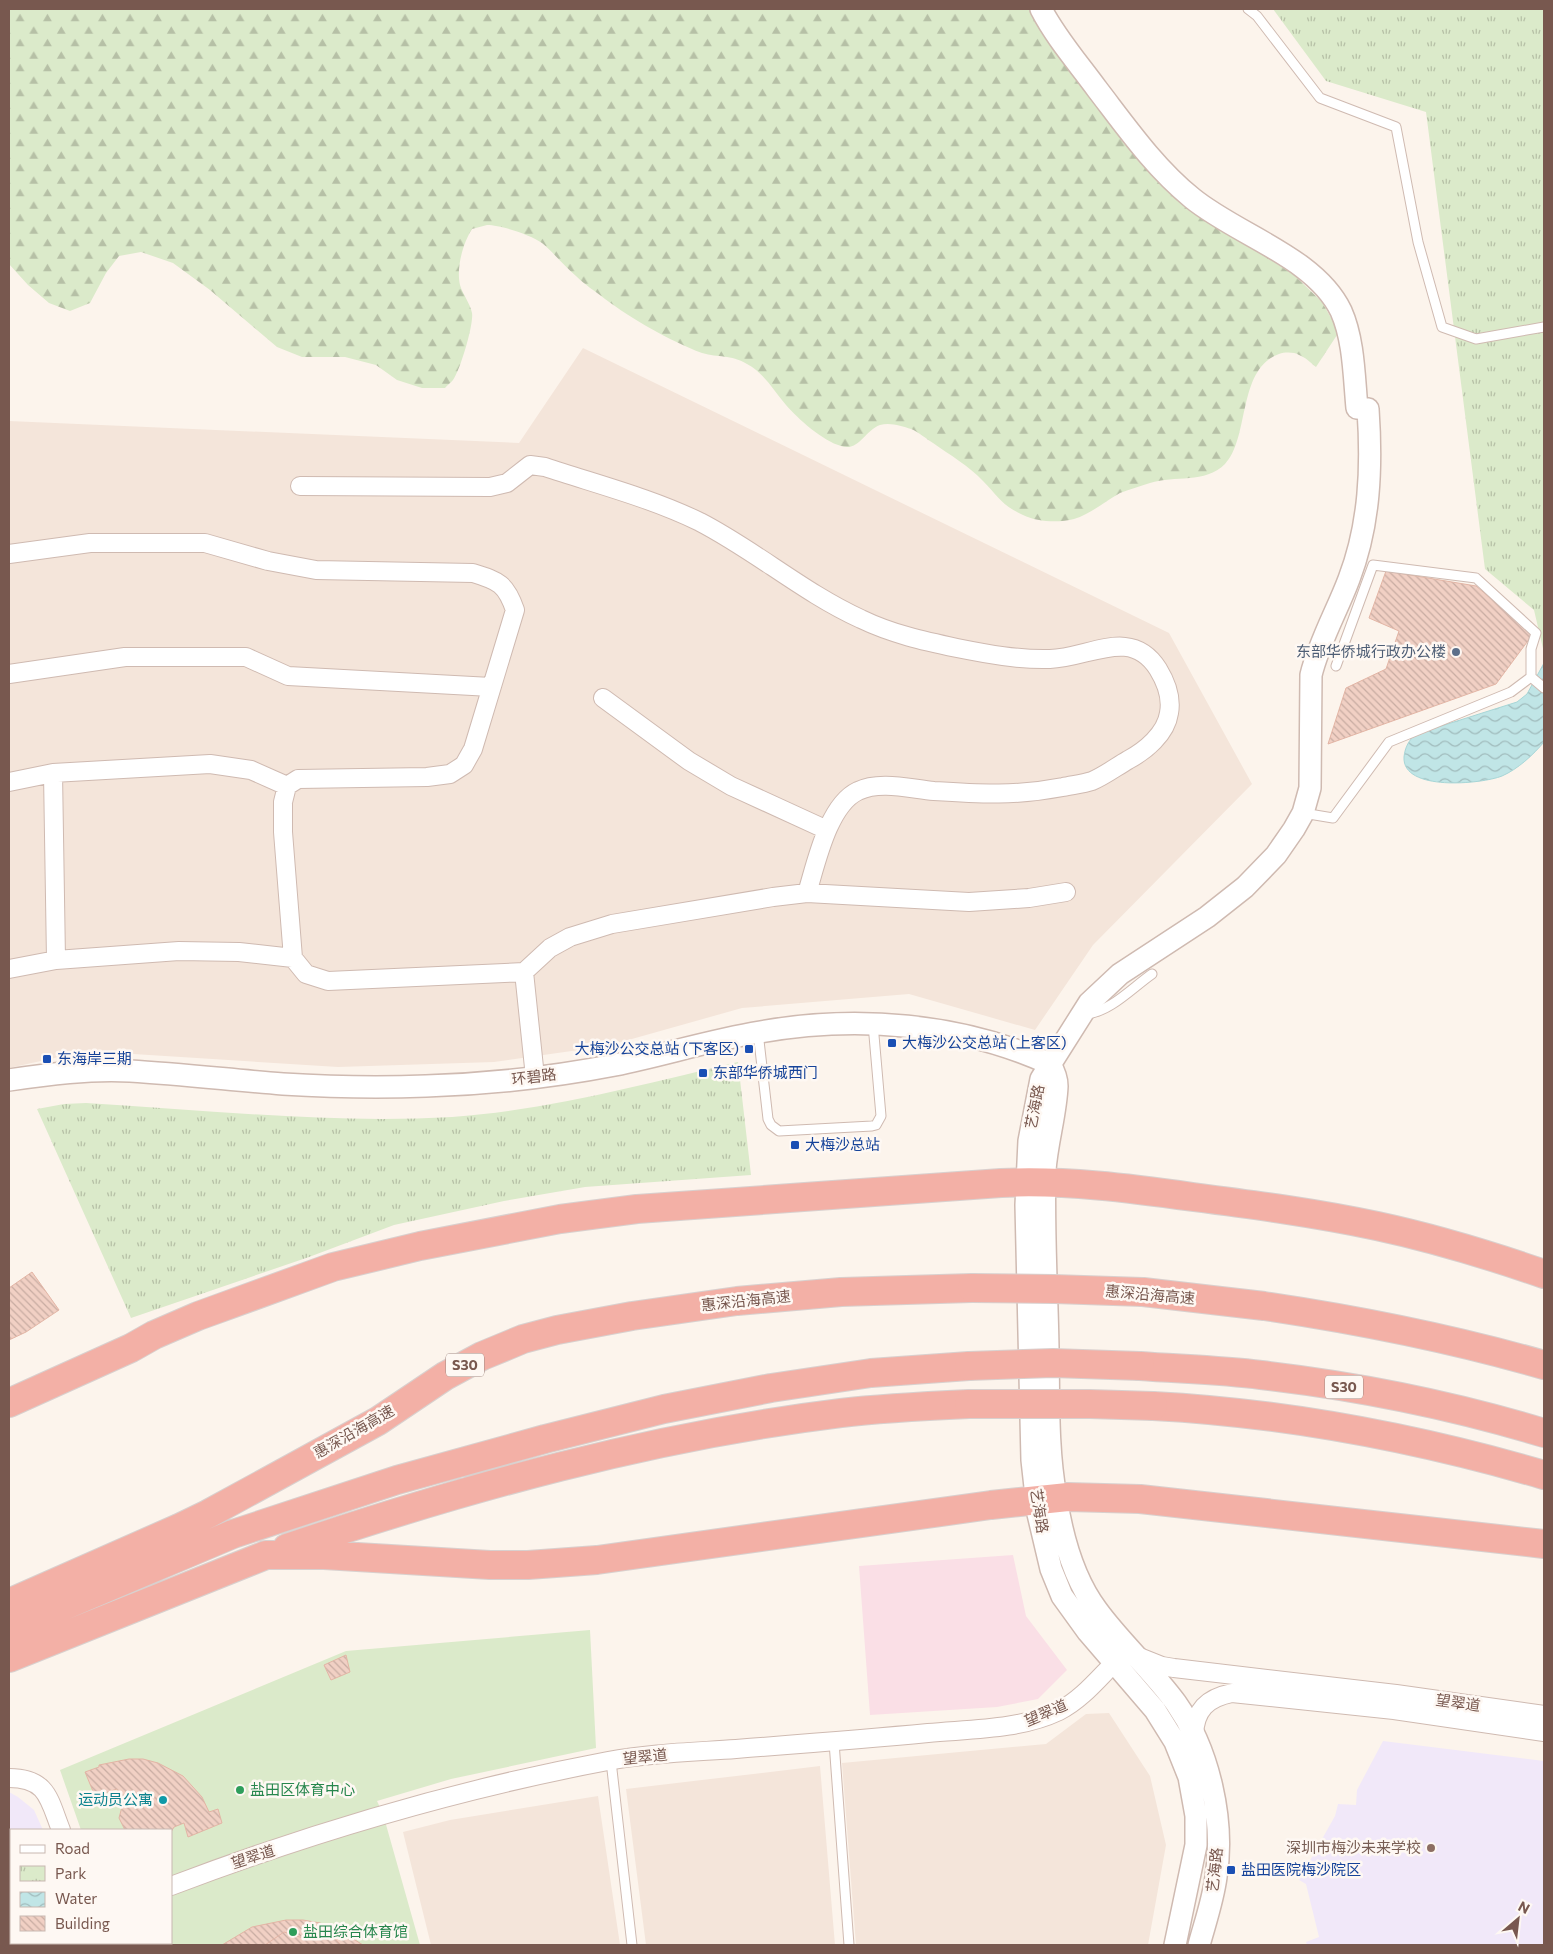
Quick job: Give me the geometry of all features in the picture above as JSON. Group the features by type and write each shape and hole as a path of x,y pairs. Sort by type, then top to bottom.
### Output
{"highway":[{"path":"9,1403 198,1316 333,1267 461,1237 560,1219 637,1209 1036,1182 1122,1188 1307,1213 1410,1234 1544,1274"},
{"name":"惠深沿海高速","path":"9,1603 208,1514 378,1421 445,1376 482,1356 523,1339 557,1330 632,1316 737,1301 841,1292 972,1288 1143,1292 1264,1306 1390,1328 1505,1354 1544,1365"},
{"name":"S30","path":"9,1628 233,1534 397,1480 545,1439 664,1409 771,1388 871,1373 969,1366 1053,1363 1140,1366 1261,1375 1378,1392 1490,1417 1544,1433"},
{"path":"9,1658 266,1554 472,1491 648,1447 744,1428 842,1413 969,1404 1153,1406 1240,1413 1339,1427 1468,1454 1544,1475"},
{"path":"266,1554 324,1555 490,1565 562,1563 598,1560 1046,1499 1140,1499 1544,1544"}],"street":[{"path":"1041,9 1079,66 1144,151 1170,179 1217,217 1294,261 1312,274 1326,290 1340,311 1348,333 1357,408 1368,409 1370,448 1369,491 1363,530 1355,562 1316,657 1311,675 1310,788 1303,813 1276,855 1245,887 1207,917 1120,974 1098,992 1080,1015 1050,1064"},
{"path":"300,486 490,487 507,483 530,465 545,467 671,509 703,524 862,620 918,640 984,653 1037,659 1056,659 1125,646 1140,651 1151,658 1166,681 1170,700 1169,716 1161,733 1141,753 1092,781 1016,794 978,794 879,786 858,791 842,803 827,830 807,894"},
{"path":"9,554 90,543 205,543 268,561 316,570 473,573 494,579 509,592 515,610 473,749 464,764 450,774 427,778 298,779 287,786 282,802 292,958 306,974 328,981 524,972 550,948 570,937 612,924 773,897 807,894 969,902 1029,898 1066,892"},
{"path":"9,674 124,657 246,657 288,676 491,687"},
{"path":"603,698 689,761 723,781 827,830"},
{"path":"9,782 53,773 210,764 251,770 287,786"},
{"path":"53,773 56,960"},
{"path":"9,969 56,960 179,951 239,952 292,958"},
{"path":"524,972 535,1077"},
{"name":"环碧路","path":"9,1080 58,1073 130,1071 284,1084 375,1087 475,1084 615,1065 758,1032 824,1025 873,1024 911,1027 964,1036 1020,1052 1050,1064"},
{"name":"艺海路","path":"1050,1064 1055,1071 1057,1086 1048,1143 1036,1182 1032,1460 1083,1588 1097,1611 1176,1704 1194,1735 1211,1786 1219,1842 1213,1894 1199,1945"},
{"name":"艺海路","path":"1046,1499 1046,1551 1062,1596 1079,1622 1144,1695 1166,1725 1182,1759 1194,1797 1197,1831 1196,1845 1175,1945"},
{"name":"望翠道","path":"1136,1655 1162,1666 1174,1668 1396,1694 1544,1715"},
{"name":"望翠道","path":"172,1886 212,1870 383,1814 482,1788 610,1761 679,1753 834,1742 1034,1721 1069,1705 1114,1662"},
{"name":"望翠道","path":"1194,1735 1194,1724 1202,1708 1221,1696 1232,1693 1394,1710 1544,1732"},
{"path":"9,1778 36,1783 46,1792 61,1829"}],"lane":[{"path":"1248,9 1257,16 1320,98 1396,127 1418,242 1442,326 1476,338 1544,327"},
{"path":"1257,16 1264,9"},
{"path":"1336,666 1373,565 1476,578 1536,633 1531,649 1531,677 1544,688"},
{"path":"1303,813 1333,818 1389,742 1511,692 1531,677"},
{"path":"1080,1015 1100,1011 1152,974"},
{"path":"758,1032 768,1118 774,1128 779,1131 872,1126 876,1125 881,1116 873,1024"},
{"path":"834,1742 849,1945"},
{"path":"610,1761 632,1945"}],"shaded area":[{"path":"583,348 1169,633 1252,784 1093,945 1035,1030 909,994 742,1008 607,1046 494,1062 338,1067 86,1051 9,1068 9,421 519,443"},
{"path":"1013,1555 1026,1616 1067,1670 1038,1699 997,1707 870,1715 859,1566"},
{"path":"1109,1713 1150,1776 1166,1845 1148,1945 856,1945 842,1763 1046,1744 1086,1714"},
{"name":"深圳市梅沙未来学校","path":"1383,1741 1544,1761 1544,1945 1307,1945 1306,1942 1319,1937 1306,1884 1299,1880 1335,1816 1338,1804 1356,1805 1357,1790"},
{"path":"820,1766 835,1945 646,1945 626,1789"},
{"path":"9,1792 34,1810 43,1829 10,1829 10,1944 88,1945 9,1945"},
{"path":"598,1796 620,1945 431,1945 403,1832 450,1820"}],"green space":[{"path":"9,9 1031,9 1236,237 1294,275 1322,302 1339,332 1316,367 1303,357 1292,353 1279,354 1266,362 1256,374 1250,389 1233,452 1225,464 1217,470 1199,477 1150,483 1120,493 1080,517 1055,521 1029,517 1010,508 972,470 911,429 892,424 880,425 874,428 857,444 847,447 826,439 797,417 764,377 753,368 730,357 702,353 639,322 586,285 542,243 523,234 500,227 487,225 472,229 463,248 459,278 461,289 471,309 472,319 469,337 456,375 445,388 422,388 397,380 376,365 345,357 302,357 277,347 210,290 173,263 141,252 119,256 106,273 90,303 70,311 49,303 28,285 9,264"},
{"path":"1273,9 1544,9 1544,653 1534,610 1485,569 1426,112 1326,81"},
{"path":"738,1062 751,1175 585,1187 504,1201 394,1225 309,1257 131,1318 37,1109 64,1104 86,1103 360,1119 452,1117 525,1109 632,1087"},
{"name":"盐田区体育中心","path":"590,1630 596,1748 451,1779 377,1801 383,1814 420,1945 122,1945 172,1944 172,1829 81,1829 60,1770 346,1651"}],"water":[{"path":"1544,663 1544,742 1519,766 1502,776 1492,779 1462,783 1429,781 1416,776 1407,768 1404,757 1405,750 1409,741 1416,734 1517,702 1527,694"}],"building":[{"name":"东部华侨城行政办公楼","path":"1386,571 1476,586 1533,634 1496,684 1328,744 1346,688 1386,669 1399,631 1369,618"},
{"path":"32,1272 59,1310 26,1332 9,1340 9,1288"},
{"path":"346,1655 350,1672 331,1680 324,1665"},
{"name":"运动员公寓","path":"129,1759 143,1759 158,1763 183,1776 202,1797 209,1812 218,1809 222,1823 188,1837 184,1823 174,1827 172,1830 124,1829 119,1818 123,1803 117,1789 95,1796 85,1772 99,1767 99,1765"},
{"name":"盐田综合体育馆","path":"286,1920 303,1920 336,1928 363,1945 222,1945 252,1927"},
{"path":"284,1932 309,1940 335,1939 341,1945 265,1945"}],"place":[{"name":"东部华侨城行政办公楼","path":"1456,652"},
{"name":"大梅沙公交总站 (上客区)","path":"892,1043"},
{"name":"大梅沙公交总站 (下客区)","path":"749,1049"},
{"name":"东海岸三期","path":"47,1059"},
{"name":"东部华侨城西门","path":"703,1073"},
{"name":"大梅沙总站","path":"795,1145"},
{"name":"盐田区体育中心","path":"240,1790"},
{"name":"运动员公寓","path":"163,1800"},
{"name":"深圳市梅沙未来学校","path":"1431,1848"},
{"name":"盐田医院梅沙院区","path":"1231,1870"},
{"name":"盐田综合体育馆","path":"293,1932"}]}
